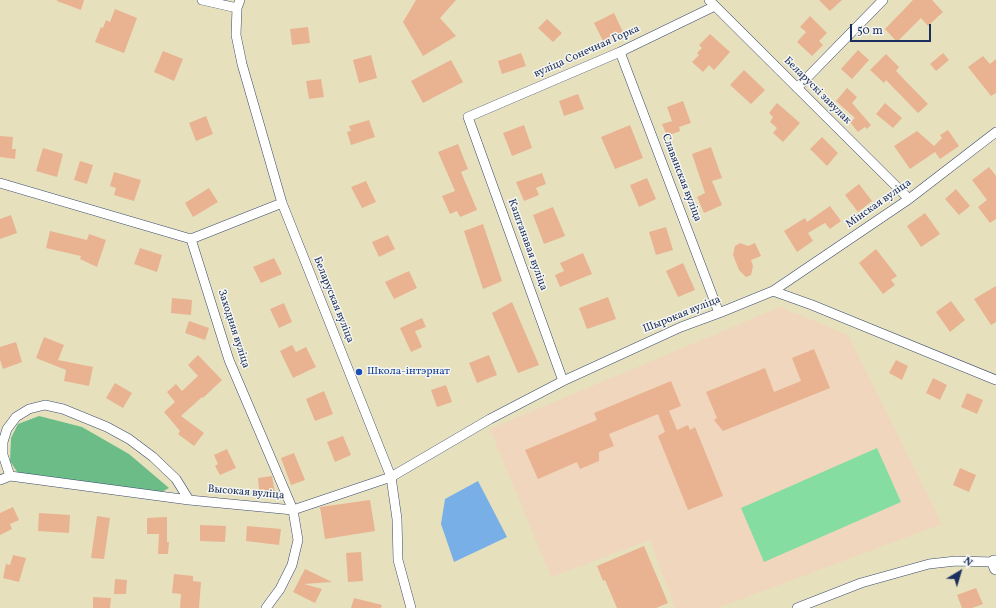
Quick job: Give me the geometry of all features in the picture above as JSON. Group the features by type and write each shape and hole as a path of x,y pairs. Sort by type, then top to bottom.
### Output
{"street":[{"path":"202,0 239,4"},
{"path":"797,88 883,0"},
{"name":"Беларускі завулак","path":"712,3 909,199"},
{"name":"вуліца Сонечная Горка","path":"468,116 620,52 712,3"},
{"name":"Беларуская вуліца","path":"239,4 236,35 242,64 282,203 391,476 397,519 398,560 411,608"},
{"name":"Славянская вуліца","path":"620,52 719,313"},
{"name":"Каштанавая вуліца","path":"468,116 563,381"},
{"name":"Мінская вуліца","path":"773,291 909,199 996,132"},
{"path":"0,183 191,239 282,203"},
{"name":"Заходняя вуліца","path":"191,239 229,360 293,510 298,540 292,565 280,589 266,608"},
{"path":"773,291 812,305 996,380"},
{"name":"Шырокая вуліца","path":"391,476 496,415 563,381 681,327 773,291"},
{"path":"10,476 3,456 3,442 7,428 16,417 29,409 44,405 62,409 107,427 128,439 153,457 176,480 189,500"},
{"name":"Высокая вуліца","path":"0,480 10,476 189,500 293,510 391,476"},
{"path":"797,608 861,583 929,564 956,561 995,564"}],"shaded area":[{"path":"780,307 848,335 942,524 718,608 675,608 650,540 551,577 490,429"}],"green space":[{"path":"39,416 82,427 129,454 169,488 156,495 23,481 10,461 11,438 18,424"},
{"path":"877,448 901,502 764,562 741,508"}],"water":[{"path":"478,481 507,537 454,562 441,524 445,499"}],"building":[{"path":"57,0 84,0 81,10"},
{"path":"416,0 456,0 440,18 456,36 423,56 403,22"},
{"path":"819,0 842,0 830,11"},
{"path":"913,0 932,0 943,12 928,26 921,18 897,42 885,29"},
{"path":"115,9 137,18 124,53 95,42 101,27 103,28 106,20 110,22"},
{"path":"614,13 623,32 603,41 594,23"},
{"path":"810,16 827,33 819,41 823,45 812,56 797,42 806,32 800,27"},
{"path":"547,19 562,33 553,42 538,28"},
{"path":"308,27 310,43 292,45 290,29"},
{"path":"710,34 730,52 714,70 709,65 703,72 692,62 699,55 697,53 702,48 699,45"},
{"path":"858,50 869,60 852,79 841,69"},
{"path":"163,51 183,59 174,81 154,72"},
{"path":"521,53 526,66 502,74 498,61"},
{"path":"943,53 949,60 936,71 930,64"},
{"path":"886,54 899,67 896,71 928,104 918,113 886,80 884,83 870,70"},
{"path":"371,55 377,78 359,83 353,60"},
{"path":"983,56 990,64 996,59 996,93 991,96 968,67"},
{"path":"451,60 463,82 423,103 411,81"},
{"path":"744,70 765,90 751,104 730,85"},
{"path":"321,79 324,97 309,99 306,81"},
{"path":"847,88 857,97 852,103 871,125 867,129 865,127 858,132 850,122 855,118 836,101"},
{"path":"578,94 584,109 564,116 559,101"},
{"path":"683,101 691,123 679,127 680,131 667,136 662,124 672,121 667,107"},
{"path":"777,103 800,123 783,142 773,133 777,128 770,122 773,117 769,113"},
{"path":"885,103 902,118 893,128 876,114"},
{"path":"206,116 213,134 196,141 189,123"},
{"path":"369,120 375,137 351,145 347,132 351,131 349,126"},
{"path":"524,125 532,148 512,156 503,133"},
{"path":"630,125 643,158 615,169 601,137"},
{"path":"948,130 959,146 940,159 935,152 910,169 894,146 917,131 934,146 942,138 940,135"},
{"path":"0,136 13,137 12,149 16,149 15,159 0,157"},
{"path":"822,137 838,153 827,166 810,149"},
{"path":"458,144 468,169 461,172 477,210 460,217 457,211 450,214 442,196 455,191 438,152"},
{"path":"711,147 722,178 712,181 722,205 704,213 697,197 705,193 692,154"},
{"path":"43,148 63,154 57,177 36,171"},
{"path":"80,161 93,165 87,184 74,180"},
{"path":"989,167 996,176 996,219 990,223 978,207 987,200 972,180"},
{"path":"114,172 141,180 134,201 114,195 116,188 110,186"},
{"path":"542,173 546,184 536,188 539,195 524,201 516,182"},
{"path":"647,178 656,199 639,207 630,185"},
{"path":"366,181 376,202 362,208 351,187"},
{"path":"859,184 872,201 858,212 845,195"},
{"path":"209,188 218,202 193,217 185,203"},
{"path":"956,189 970,206 959,215 945,199"},
{"path":"830,206 841,221 830,229 825,223 808,233 813,241 797,252 784,231 805,218 807,222"},
{"path":"553,207 565,236 544,244 533,215"},
{"path":"925,213 940,234 921,247 907,226"},
{"path":"11,215 17,233 0,239 0,219"},
{"path":"483,224 502,281 483,289 464,231"},
{"path":"666,227 673,250 656,255 649,232"},
{"path":"50,231 87,240 89,234 106,240 97,267 80,259 81,256 46,248"},
{"path":"388,235 395,249 379,257 372,242"},
{"path":"740,243 748,246 755,243 761,256 751,260 753,266 751,275 746,277 739,270 733,255 735,246"},
{"path":"140,248 162,255 157,272 134,264"},
{"path":"876,249 897,276 891,280 895,285 883,294 859,263"},
{"path":"583,253 592,274 560,287 555,275 564,271 560,263"},
{"path":"274,258 282,274 261,283 253,267"},
{"path":"683,263 695,290 678,297 666,271"},
{"path":"409,271 417,288 394,299 385,282"},
{"path":"996,286 996,322 991,325 974,299"},
{"path":"608,297 616,319 587,329 579,308"},
{"path":"172,298 192,300 191,315 171,313"},
{"path":"951,301 965,320 950,332 936,312"},
{"path":"512,302 539,365 518,373 492,313"},
{"path":"284,303 292,322 279,328 270,309"},
{"path":"422,318 426,327 415,331 422,347 411,352 400,328"},
{"path":"189,321 209,328 205,340 185,333"},
{"path":"44,337 64,345 58,360 93,367 89,386 64,381 66,370 36,358"},
{"path":"16,342 22,362 3,369 0,360 0,347"},
{"path":"292,345 296,352 306,347 316,367 293,378 280,351"},
{"path":"814,349 830,388 723,431 714,420 717,418 706,392 765,368 774,392 801,381 792,358"},
{"path":"198,355 222,380 181,416 204,433 194,446 178,434 180,431 164,412 175,402 167,392 176,384 182,391 198,376 188,365"},
{"path":"489,355 497,375 477,383 469,363"},
{"path":"896,360 908,366 902,380 889,373"},
{"path":"933,378 947,385 940,400 926,393"},
{"path":"671,381 681,406 669,411 677,430 688,425 690,430 695,427 723,496 688,510 658,436 665,432 658,414 609,434 614,446 599,452 599,461 580,469 577,462 538,479 525,450 597,420 594,413"},
{"path":"115,383 132,393 123,408 106,398"},
{"path":"446,385 452,402 437,407 431,390"},
{"path":"324,391 333,414 315,421 306,399"},
{"path":"967,393 983,400 977,414 961,407"},
{"path":"343,436 351,455 335,462 327,442"},
{"path":"227,449 236,468 220,475 215,466 218,464 214,455"},
{"path":"294,453 305,480 291,485 281,458"},
{"path":"960,468 976,475 969,492 953,485"},
{"path":"272,476 275,493 265,495 264,489 259,490 258,478"},
{"path":"370,500 375,531 325,539 320,507"},
{"path":"13,507 19,520 10,524 12,529 0,535 0,513"},
{"path":"39,513 70,515 69,533 38,531"},
{"path":"97,516 110,518 104,559 91,558"},
{"path":"167,517 167,542 169,542 168,554 158,554 159,534 147,534 147,518"},
{"path":"200,525 226,526 225,542 200,541"},
{"path":"247,526 281,529 279,545 246,541"},
{"path":"644,546 668,603 656,608 617,608 605,580 603,581 597,566"},
{"path":"361,552 363,581 348,582 346,553"},
{"path":"13,555 26,558 19,582 3,578 6,564 10,565"},
{"path":"305,569 332,582 304,584 322,589 315,603 293,592"},
{"path":"174,574 193,576 193,581 201,582 199,608 180,608 181,594 172,593"},
{"path":"115,579 127,580 126,594 114,594"},
{"path":"976,588 983,604 972,608 962,608 957,595"},
{"path":"93,597 111,598 110,608 93,608"},
{"path":"354,598 382,605 381,608 351,608"}],"place":[{"name":"Школа-інтэрнат","path":"359,372"}]}
